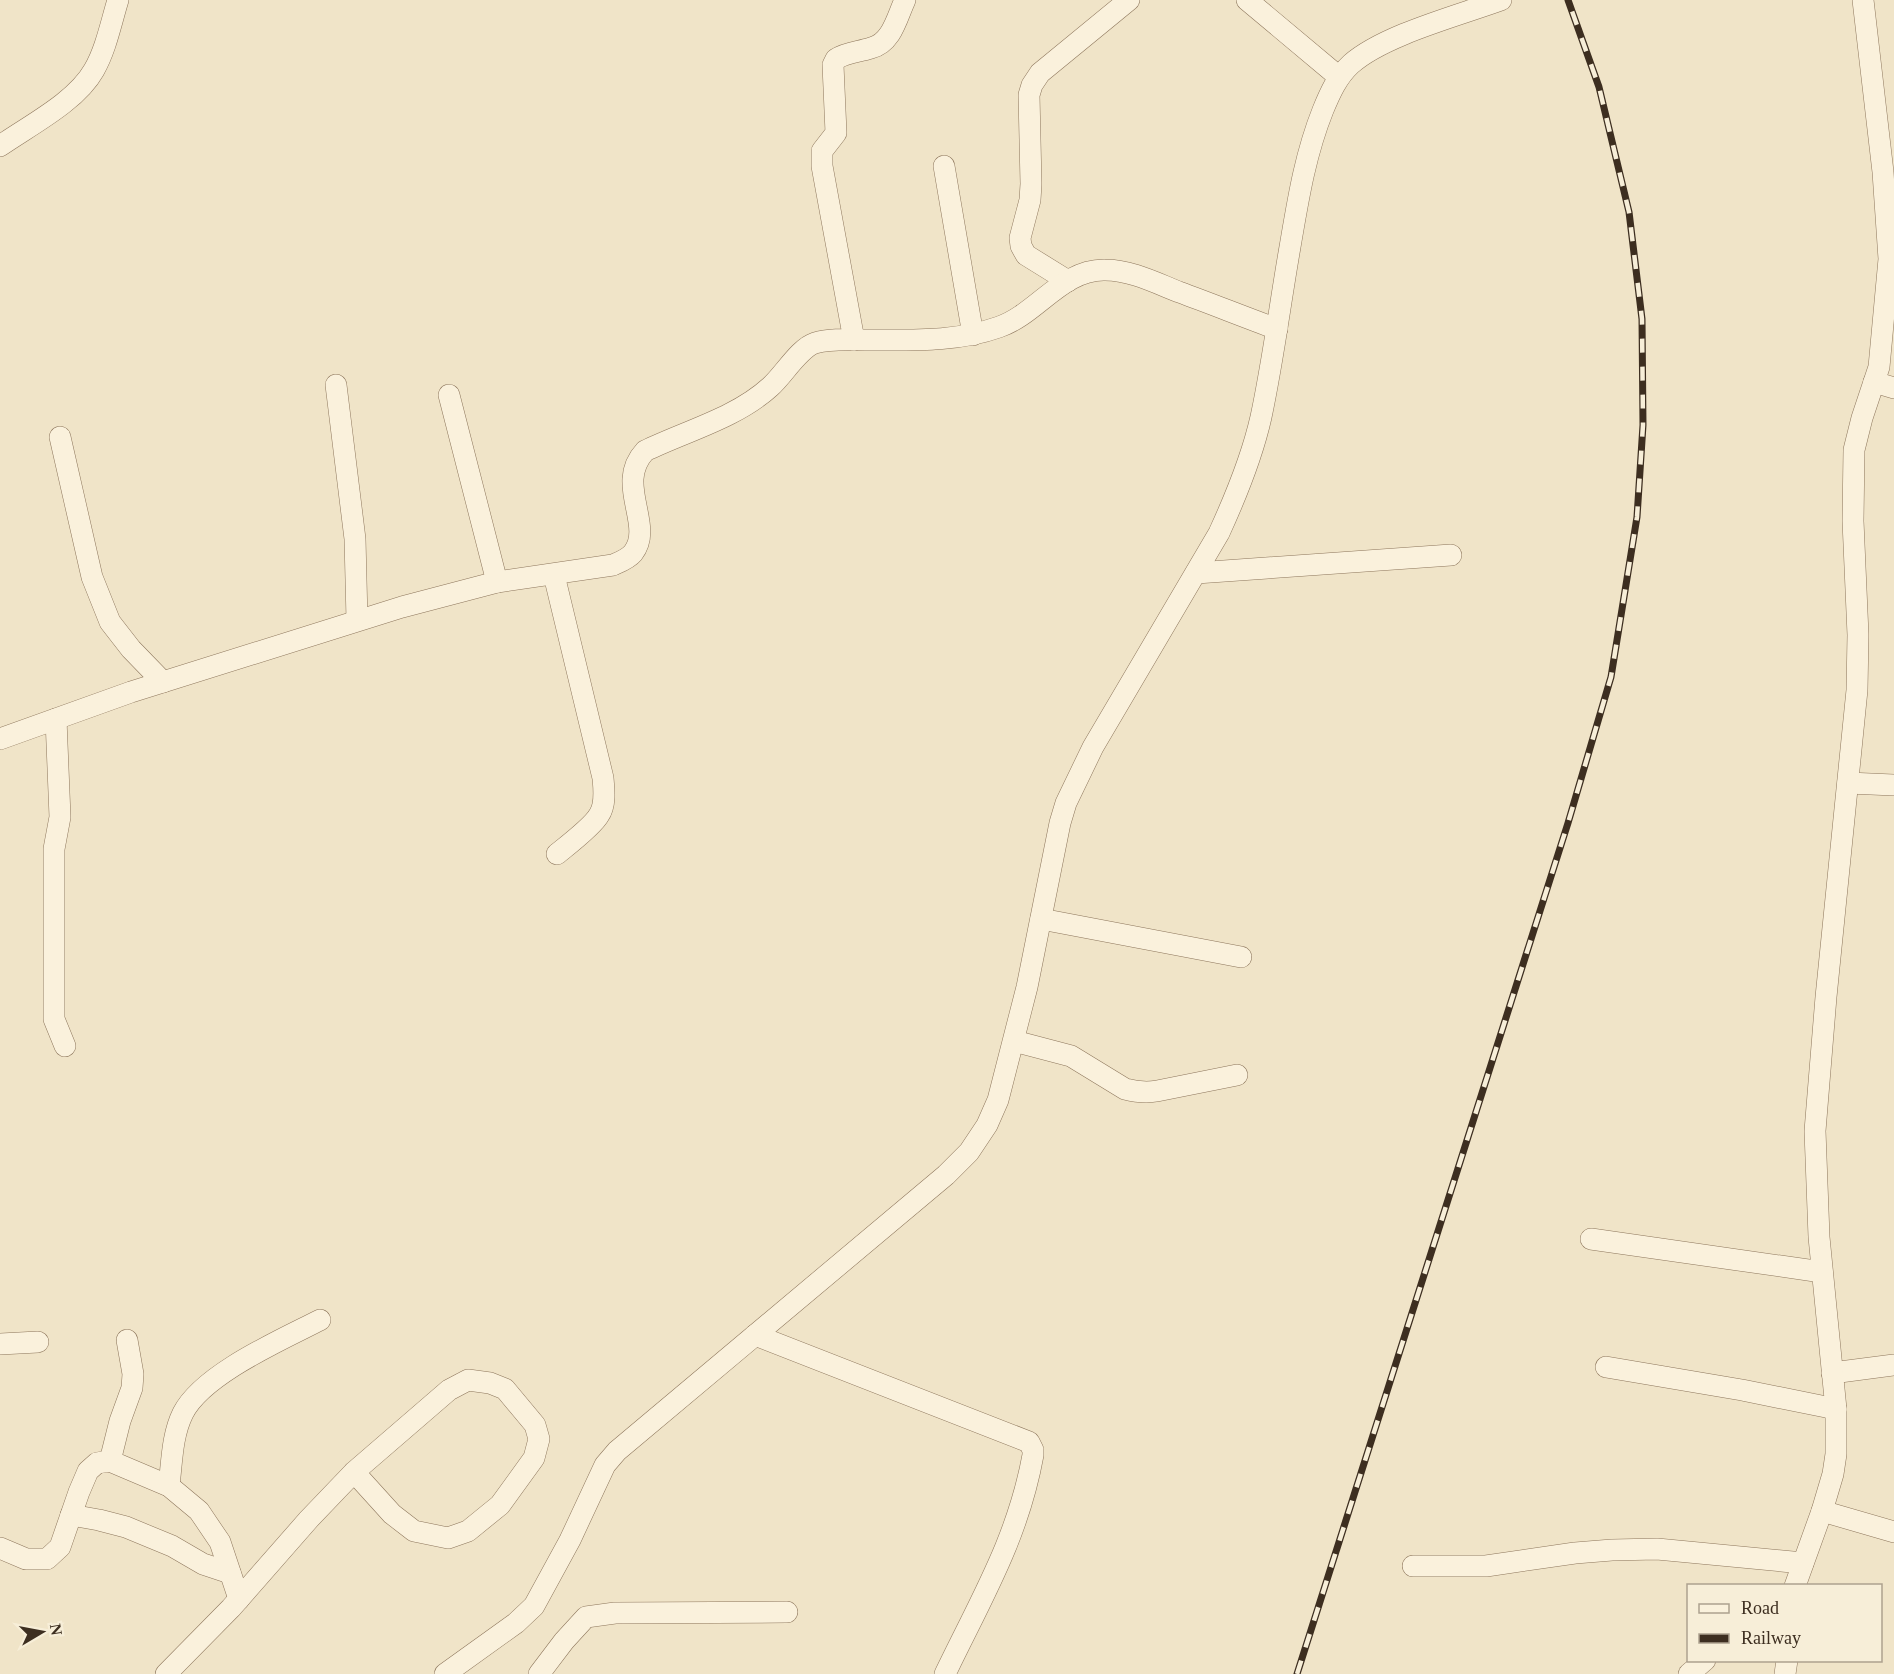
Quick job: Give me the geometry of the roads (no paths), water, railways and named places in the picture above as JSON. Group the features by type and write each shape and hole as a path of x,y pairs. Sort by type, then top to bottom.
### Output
{"street":[{"path":"0,146 65,101 93,72 118,0"},
{"path":"854,340 822,166 823,148 836,133 833,65 836,59 847,53 881,45 888,38 905,0"},
{"path":"1068,281 1026,255 1021,246 1020,238 1030,200 1031,184 1029,95 1040,73 1129,0"},
{"path":"1247,0 1338,77"},
{"path":"445,1674 516,1623 534,1606 570,1540 605,1466 617,1451 946,1175 969,1152 987,1125 998,1100 1014,1041 1060,823 1076,780 1092,747 1219,533 1236,497 1260,420 1300,185 1312,139 1338,77 1364,54 1388,41 1501,0"},
{"path":"1796,1584 1822,1511 1833,1474 1836,1454 1836,1409 1822,1272 1815,1131 1858,657 1853,521 1854,450 1862,418 1882,379 1882,339 1889,259 1886,210 1863,0"},
{"path":"944,166 973,334"},
{"path":"0,739 163,682 357,620 497,582 613,565 627,559 634,552 639,531 632,479 633,468 645,451 746,404 769,388 802,351 813,344 854,340 948,339 973,334 1002,326 1043,300 1056,287 1068,281 1104,270 1126,273 1277,329"},
{"path":"336,386 355,539 357,620"},
{"path":"449,395 497,582"},
{"path":"60,437 92,577 110,622 130,649 163,682"},
{"path":"1196,573 1451,555"},
{"path":"554,575 604,789 599,816 557,854"},
{"path":"56,719 60,817 54,849 54,1019 65,1046"},
{"path":"1848,783 1894,785"},
{"path":"1041,919 1241,957"},
{"path":"1014,1041 1071,1056 1125,1089 1144,1093 1237,1075"},
{"path":"1591,1239 1822,1272"},
{"path":"170,1486 174,1440 183,1412 200,1391 238,1363 320,1320"},
{"path":"755,1335 1029,1442 1033,1449 1014,1528 995,1574 945,1674"},
{"path":"110,1461 120,1421 132,1388 133,1374 127,1340"},
{"path":"0,1344 38,1342"},
{"path":"1832,1373 1894,1365"},
{"path":"1606,1367 1742,1390 1836,1409"},
{"path":"166,1674 354,1472 449,1390 468,1380 490,1383 505,1389 535,1425 539,1439 534,1458 500,1505 468,1531 448,1538 414,1531 392,1514 354,1472"},
{"path":"0,1548 26,1559 47,1559 60,1547 88,1471 97,1463 110,1461 170,1486 199,1511 220,1542 238,1599"},
{"path":"1822,1511 1894,1532"},
{"path":"71,1515 126,1527 172,1546 203,1564 230,1573"},
{"path":"1413,1566 1486,1566 1604,1550 1657,1549 1803,1563"},
{"path":"539,1674 586,1617 615,1613 787,1612"},
{"path":"1689,1674 1703,1662"}],"railway":[{"path":"1297,1674 1568,823 1611,677 1637,517 1643,425 1642,319 1629,212 1599,87 1568,0"}]}
